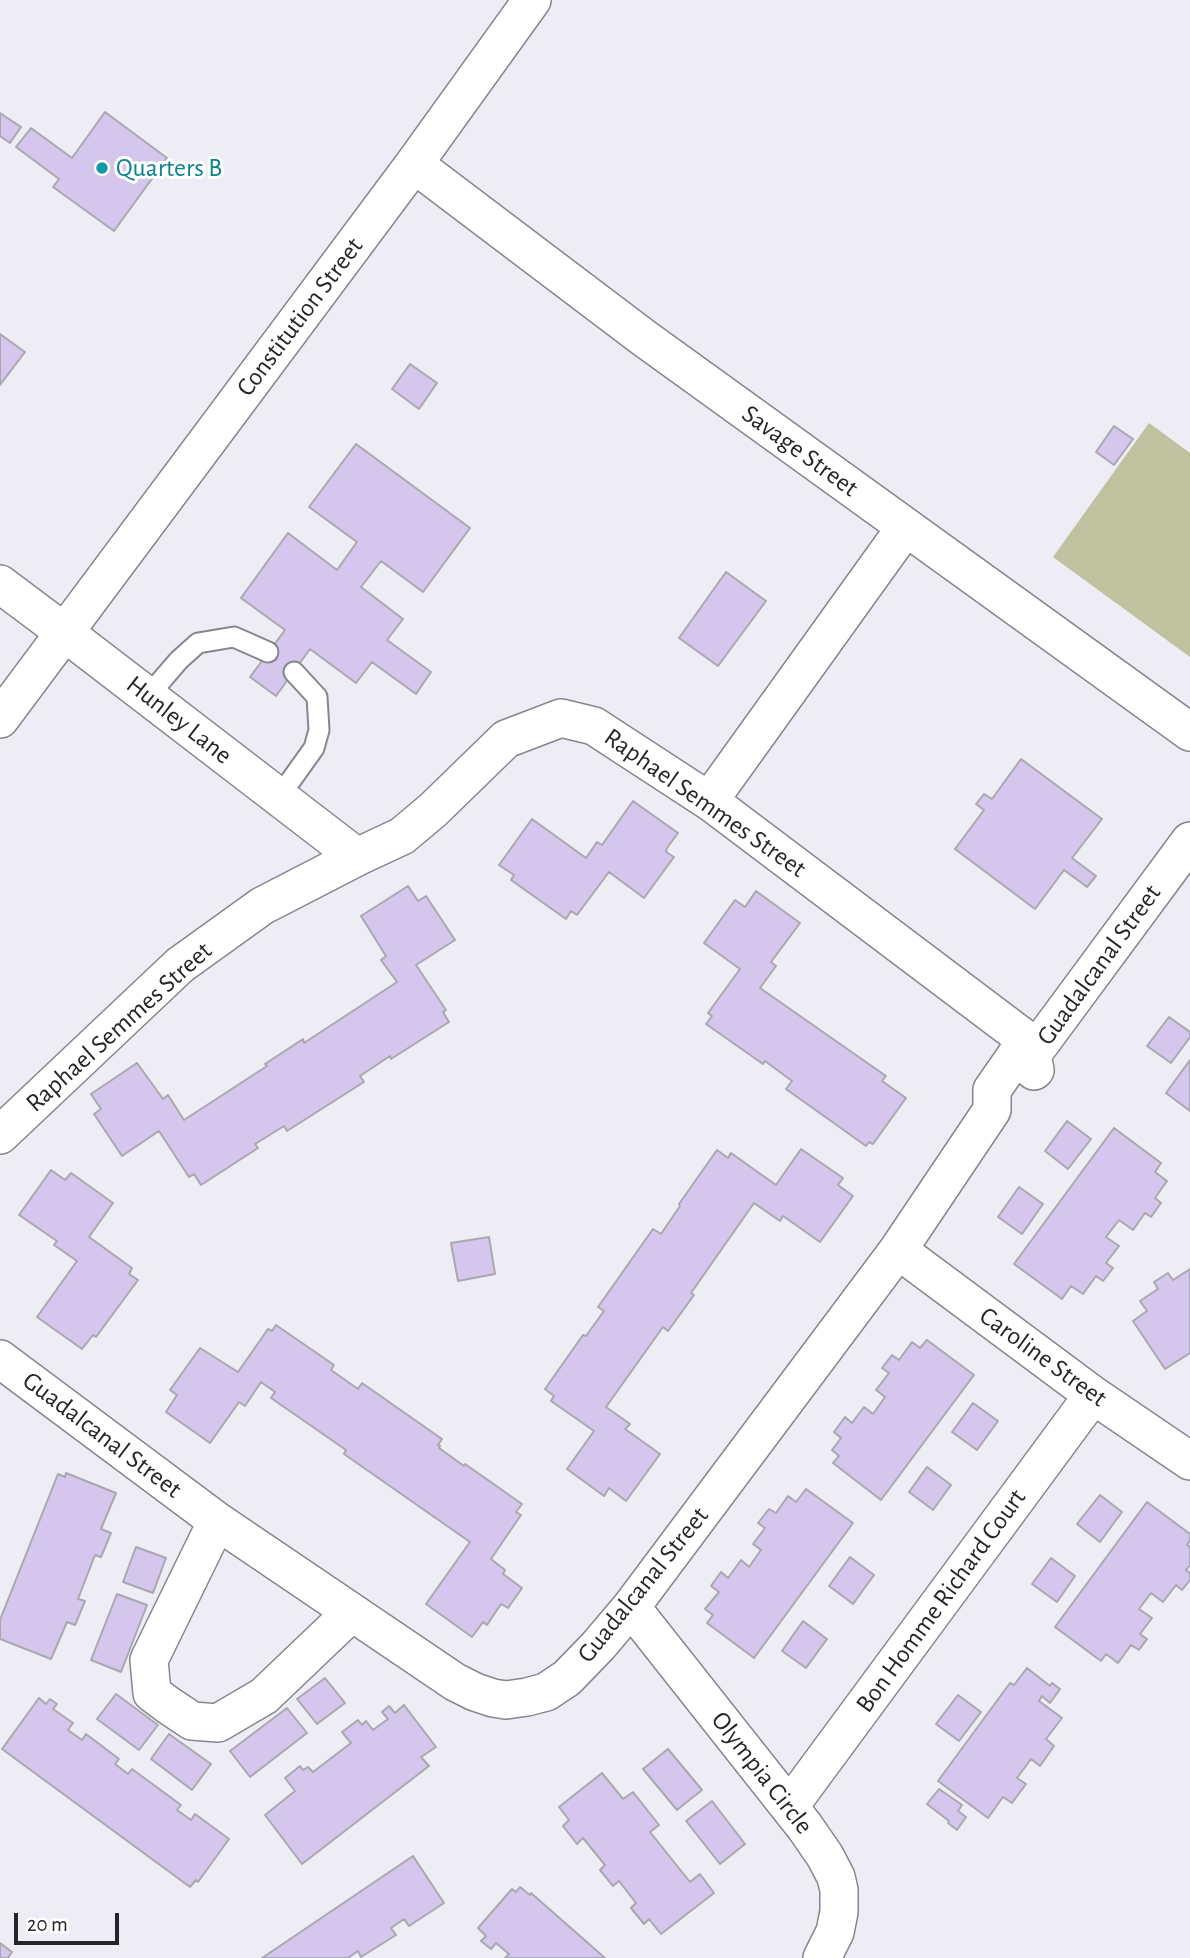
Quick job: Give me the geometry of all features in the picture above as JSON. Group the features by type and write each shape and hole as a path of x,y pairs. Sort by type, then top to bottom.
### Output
{"street":[{"name":"Constitution Street","path":"0,719 414,164 532,0"},
{"name":"Savage Street","path":"414,164 644,338 1190,732"},
{"path":"709,801 905,528"},
{"name":"Hunley Lane","path":"0,584 357,857"},
{"name":"Raphael Semmes Street","path":"0,1135 180,965 262,906 402,836 433,810 506,739 561,718 594,726 709,801 1035,1052"},
{"name":"Guadalcanal Street","path":"0,1359 217,1521 455,1682 475,1692 506,1700 546,1692 567,1678 631,1607 898,1250 992,1110 1013,1102 1035,1070 1035,1052 1190,841"},
{"name":"Caroline Street","path":"898,1250 1093,1395 1190,1461"},
{"name":"Bon Homme Richard Court","path":"789,1807 1093,1395"},
{"path":"217,1521 149,1660 152,1693 168,1705 192,1721 218,1723 264,1696 351,1613"},
{"name":"Olympia Circle","path":"631,1607 825,1856 839,1890 839,1912 835,1932 822,1958"}],"lane":[{"path":"148,696 178,660 198,643 234,637 268,652"},
{"path":"279,797 314,748 319,730 317,697 294,672"}],"green space":[{"path":"1149,423 1190,453 1190,657 1053,557"}],"building":[{"name":"Quarters B","path":"105,112 167,158 114,231 53,187 59,179 16,147 31,128 72,158"},
{"path":"0,113 21,127 10,143 0,136"},
{"path":"0,334 25,352 0,385"},
{"path":"410,364 437,383 419,409 392,389"},
{"path":"1114,426 1133,439 1114,465 1096,452"},
{"path":"356,444 470,528 423,592 381,561 361,587 403,619 387,640 431,672 416,694 372,662 356,683 310,649 276,696 250,677 285,630 241,598 288,533 337,570 357,542 309,507"},
{"path":"726,572 766,601 718,666 679,638"},
{"path":"1021,759 1102,819 1072,858 1096,876 1087,887 1064,870 1035,909 955,849 984,810 976,804 984,794 992,799"},
{"path":"633,801 678,833 666,852 674,857 644,898 609,872 577,915 571,911 566,919 511,880 514,875 499,865 532,819 586,858 597,842 602,845"},
{"path":"408,886 418,901 426,896 455,940 416,965 446,1010 443,1012 449,1022 360,1076 364,1082 287,1131 284,1126 255,1144 258,1148 201,1185 194,1174 189,1177 159,1131 122,1156 94,1114 101,1109 91,1094 137,1063 163,1099 168,1095 184,1120 303,1039 304,1043 397,982 381,960 386,956 361,916"},
{"path":"756,891 800,923 771,962 776,966 760,988 886,1076 882,1081 906,1098 873,1144 869,1142 866,1146 786,1089 792,1081 706,1024 712,1016 708,1013 740,969 704,943 735,900 745,907"},
{"path":"1169,1017 1190,1032 1190,1037 1171,1063 1147,1046"},
{"path":"1190,1060 1190,1111 1166,1093"},
{"path":"1067,1121 1091,1139 1068,1169 1045,1151"},
{"path":"1114,1128 1161,1163 1155,1172 1167,1181 1155,1198 1161,1203 1151,1217 1145,1213 1133,1230 1119,1220 1106,1237 1119,1246 1106,1263 1113,1268 1103,1281 1096,1276 1083,1294 1071,1286 1062,1299 1014,1264"},
{"path":"801,1149 843,1178 838,1185 853,1196 820,1242 783,1216 780,1221 754,1203 691,1293 694,1295 668,1331 663,1327 606,1407 630,1424 625,1429 660,1454 626,1501 609,1488 604,1496 567,1469 594,1431 551,1401 554,1396 545,1389 583,1335 586,1336 604,1311 598,1307 653,1229 661,1234 717,1150 728,1158 731,1153 776,1185"},
{"path":"51,1170 65,1180 71,1173 113,1203 89,1237 132,1268 129,1274 138,1280 96,1337 93,1335 82,1349 37,1317 77,1261 54,1245 57,1241 19,1215"},
{"path":"1019,1187 1043,1204 1022,1234 998,1217"},
{"path":"489,1237 495,1274 458,1281 451,1243"},
{"path":"1190,1269 1190,1353 1165,1369 1133,1321 1147,1311 1140,1301 1158,1289 1154,1282 1168,1273 1173,1280"},
{"path":"276,1325 334,1365 331,1370 358,1389 362,1383 442,1439 439,1448 522,1504 516,1512 521,1515 491,1559 505,1570 503,1574 522,1588 508,1608 501,1604 487,1625 483,1622 472,1637 426,1604 470,1542 344,1454 346,1450 271,1398 275,1392 261,1382 245,1406 239,1402 210,1443 166,1412 177,1395 170,1390 200,1348 238,1372 268,1329 272,1331"},
{"path":"927,1340 974,1375 881,1500 833,1463 839,1456 832,1450 841,1438 834,1432 845,1417 852,1423 864,1407 873,1414 885,1397 876,1390 889,1373 882,1368 892,1355 899,1360 912,1342 920,1348"},
{"path":"973,1403 998,1421 977,1450 952,1432"},
{"path":"927,1467 951,1485 933,1510 909,1492"},
{"path":"66,1473 116,1493 101,1529 111,1533 101,1557 95,1555 78,1599 85,1601 75,1625 67,1622 51,1659 0,1639 0,1620 58,1474 65,1477"},
{"path":"806,1489 853,1523 754,1658 707,1623 713,1615 705,1609 719,1592 711,1586 721,1572 728,1578 741,1560 749,1567 761,1550 753,1544 765,1528 758,1523 769,1509 776,1513 788,1496 796,1502"},
{"path":"1100,1495 1122,1512 1100,1542 1077,1524"},
{"path":"1147,1502 1190,1534 1187,1545 1190,1547 1190,1565 1186,1570 1190,1573 1190,1580 1182,1590 1176,1585 1163,1602 1151,1593 1139,1609 1152,1618 1140,1634 1147,1639 1139,1650 1131,1645 1118,1663 1106,1654 1101,1661 1055,1627"},
{"path":"136,1547 166,1558 153,1593 123,1582"},
{"path":"850,1557 874,1575 853,1604 829,1586"},
{"path":"1051,1558 1075,1576 1057,1602 1032,1584"},
{"path":"117,1594 147,1605 121,1672 91,1660"},
{"path":"803,1621 827,1639 806,1668 782,1651"},
{"path":"1027,1668 1050,1686 1052,1683 1060,1689 1050,1703 1042,1696 1039,1701 1062,1718 1046,1739 1054,1746 1040,1766 1031,1759 1017,1778 1026,1784 1012,1803 1003,1797 988,1818 938,1781 1010,1683 1014,1685"},
{"path":"325,1678 345,1703 317,1724 297,1699"},
{"path":"116,1694 158,1725 139,1750 97,1719"},
{"path":"958,1695 981,1712 959,1741 936,1724"},
{"path":"39,1698 46,1704 50,1699 57,1704 53,1709 73,1723 68,1730 82,1740 86,1734 119,1759 115,1764 128,1774 132,1769 181,1805 177,1810 191,1820 195,1814 229,1839 198,1882 196,1880 190,1887 2,1749"},
{"path":"404,1705 436,1747 421,1757 429,1766 302,1864 265,1815 295,1791 285,1778 300,1766 303,1770 308,1767 313,1772 351,1743 342,1732 358,1720 362,1725 366,1721 373,1730 388,1719 382,1712 389,1706 395,1713"},
{"path":"287,1708 307,1733 250,1777 230,1751"},
{"path":"169,1734 211,1764 192,1790 151,1759"},
{"path":"668,1749 702,1790 677,1810 643,1769"},
{"path":"602,1773 623,1799 633,1792 659,1825 650,1832 690,1882 700,1874 714,1893 661,1934 649,1919 644,1924 631,1908 636,1903 619,1881 613,1886 600,1870 605,1865 583,1838 577,1844 563,1826 569,1820 559,1807"},
{"path":"939,1789 962,1805 958,1811 966,1817 957,1830 927,1804"},
{"path":"712,1801 745,1844 720,1864 686,1821"},
{"path":"413,1856 444,1903 409,1926 404,1919 391,1928 396,1935 361,1957 358,1951 348,1958 262,1958"},
{"path":"520,1887 530,1895 531,1893 605,1958 505,1958 509,1954 496,1943 491,1949 481,1941 486,1936 478,1928 512,1889 516,1892"},
{"path":"0,1943 12,1952 8,1958 0,1958"}],"place":[{"name":"Quarters B","path":"102,168"}]}
